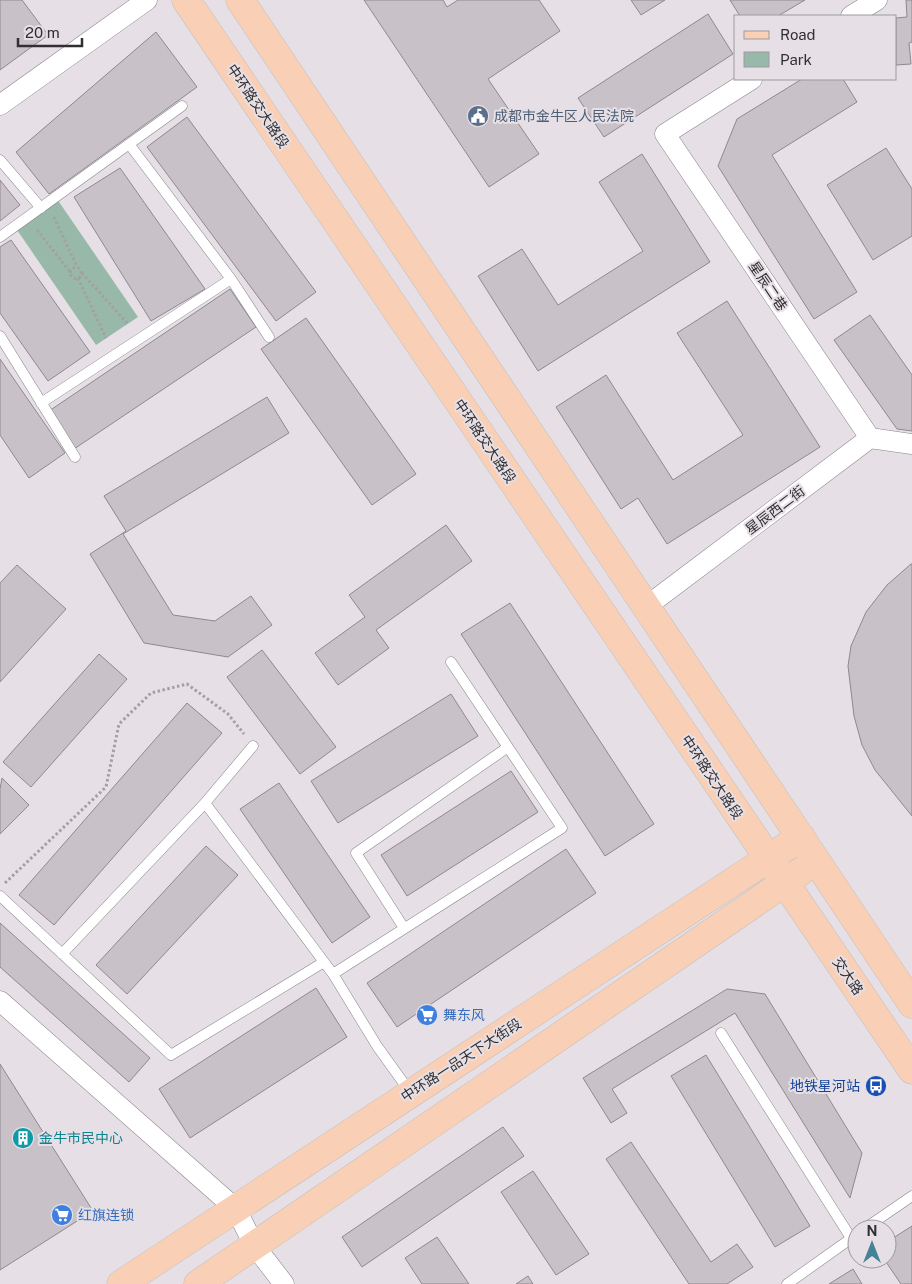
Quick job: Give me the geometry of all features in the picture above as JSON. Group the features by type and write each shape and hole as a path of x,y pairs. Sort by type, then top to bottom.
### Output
{"main road":[{"name":"中环路交大路段","path":"186,0 784,882"},
{"path":"240,0 912,1004"},
{"name":"中环路一品天下大街段","path":"121,1284 801,837"},
{"path":"198,1284 816,861"},
{"name":"交大路","path":"784,882 912,1070"}],"street":[{"path":"0,105 147,0"},
{"path":"853,15 877,0"},
{"name":"星辰二巷","path":"750,80 665,134 870,438"},
{"path":"870,438 912,444"},
{"name":"星辰西二街","path":"646,606 870,438"},
{"path":"0,1000 236,1209 254,1245 284,1284"}],"lane":[{"path":"0,237 182,106"},
{"path":"129,144 231,279 269,337"},
{"path":"0,160 44,205"},
{"path":"41,403 231,279"},
{"path":"0,336 75,457"},
{"path":"333,974 562,828 451,662"},
{"path":"62,954 205,803 253,746"},
{"path":"404,928 356,852 508,747"},
{"path":"205,803 333,974 377,1046 411,1093"},
{"path":"0,896 172,1055 324,962"},
{"path":"721,1033 847,1225"},
{"path":"879,1219 912,1196"},
{"path":"789,1283 847,1241"}],"path":[{"path":"44,205 77,267 128,324"},
{"path":"27,218 72,277 78,278"},
{"path":"71,274 73,268 77,267"},
{"path":"78,278 82,274"},
{"path":"78,278 106,338"},
{"path":"0,887 106,787 119,724 151,693 187,684 228,714 253,746"}],"green space":[{"path":"57,199 138,317 96,345 15,227"}],"building":[{"path":"0,0 22,0 48,35 0,70"},
{"name":"成都市金牛区人民法院","path":"364,0 443,0 447,7 458,0 539,0 560,31 488,79 539,154 489,187"},
{"path":"631,0 665,0 641,15"},
{"path":"730,0 805,0 780,15 739,15"},
{"path":"906,0 912,0 912,42 909,43 911,64 897,65 897,18 907,17"},
{"path":"708,14 733,54 604,137 578,98"},
{"path":"156,32 197,87 49,194 16,152"},
{"path":"800,80 844,80 857,102 772,155 857,292 814,319 718,166 737,119"},
{"path":"187,117 316,292 276,321 147,147"},
{"path":"886,148 912,189 912,236 873,260 827,185"},
{"path":"642,154 710,262 538,371 478,276 522,249 558,305 643,251 599,182"},
{"path":"120,168 205,289 151,321 74,197"},
{"path":"0,180 20,205 0,221"},
{"path":"11,240 90,352 48,381 0,313 0,247"},
{"path":"230,289 256,327 74,449 49,411"},
{"path":"727,301 820,447 667,544 638,498 621,509 556,407 606,375 673,480 743,435 677,333"},
{"path":"870,315 912,375 912,431 897,429 834,340"},
{"path":"306,318 416,474 372,505 261,349"},
{"path":"0,359 65,453 29,478 0,435"},
{"path":"267,397 289,433 123,534 173,615 215,621 251,596 272,625 228,657 144,643 90,554 126,531 104,496"},
{"path":"446,525 472,561 376,630 389,648 338,685 315,653 365,617 349,595"},
{"path":"911,564 912,816 875,770 862,745 854,716 848,666 851,646 866,612 887,585"},
{"path":"17,565 66,609 0,682 0,583"},
{"path":"510,603 654,824 605,856 461,634"},
{"path":"262,650 336,747 300,774 227,677"},
{"path":"99,654 127,679 31,787 3,762"},
{"path":"451,694 478,736 338,823 311,781"},
{"path":"187,703 222,733 54,925 19,895"},
{"path":"511,771 538,812 407,896 381,855"},
{"path":"2,778 29,805 0,834 0,789"},
{"path":"279,783 370,917 332,943 240,809"},
{"path":"206,846 238,875 127,994 96,965"},
{"path":"566,849 596,893 397,1027 367,983"},
{"path":"0,923 150,1058 129,1082 0,967"},
{"path":"316,988 347,1037 190,1138 159,1089"},
{"path":"727,989 765,994 862,1153 850,1198 735,1013 612,1089 627,1113 611,1123 583,1078"},
{"path":"706,1055 810,1226 775,1247 671,1076"},
{"name":"金牛市民中心","path":"0,1064 93,1211 0,1270"},
{"path":"503,1127 524,1156 362,1267 342,1237"},
{"path":"631,1142 711,1262 737,1244 753,1267 727,1284 689,1284 606,1159"},
{"path":"533,1171 589,1254 556,1275 501,1192"},
{"path":"912,1226 912,1284 901,1284 891,1269 897,1269 897,1236"},
{"path":"437,1237 469,1284 422,1284 405,1258"},
{"path":"853,1269 862,1284 829,1284"},
{"path":"528,1276 533,1284 516,1284"}],"place":[{"name":"成都市金牛区人民法院","path":"478,116"},
{"name":"舞东风","path":"427,1015"},
{"name":"地铁星河站","path":"876,1086"},
{"name":"金牛市民中心","path":"23,1138"},
{"name":"红旗连锁","path":"62,1215"}]}
